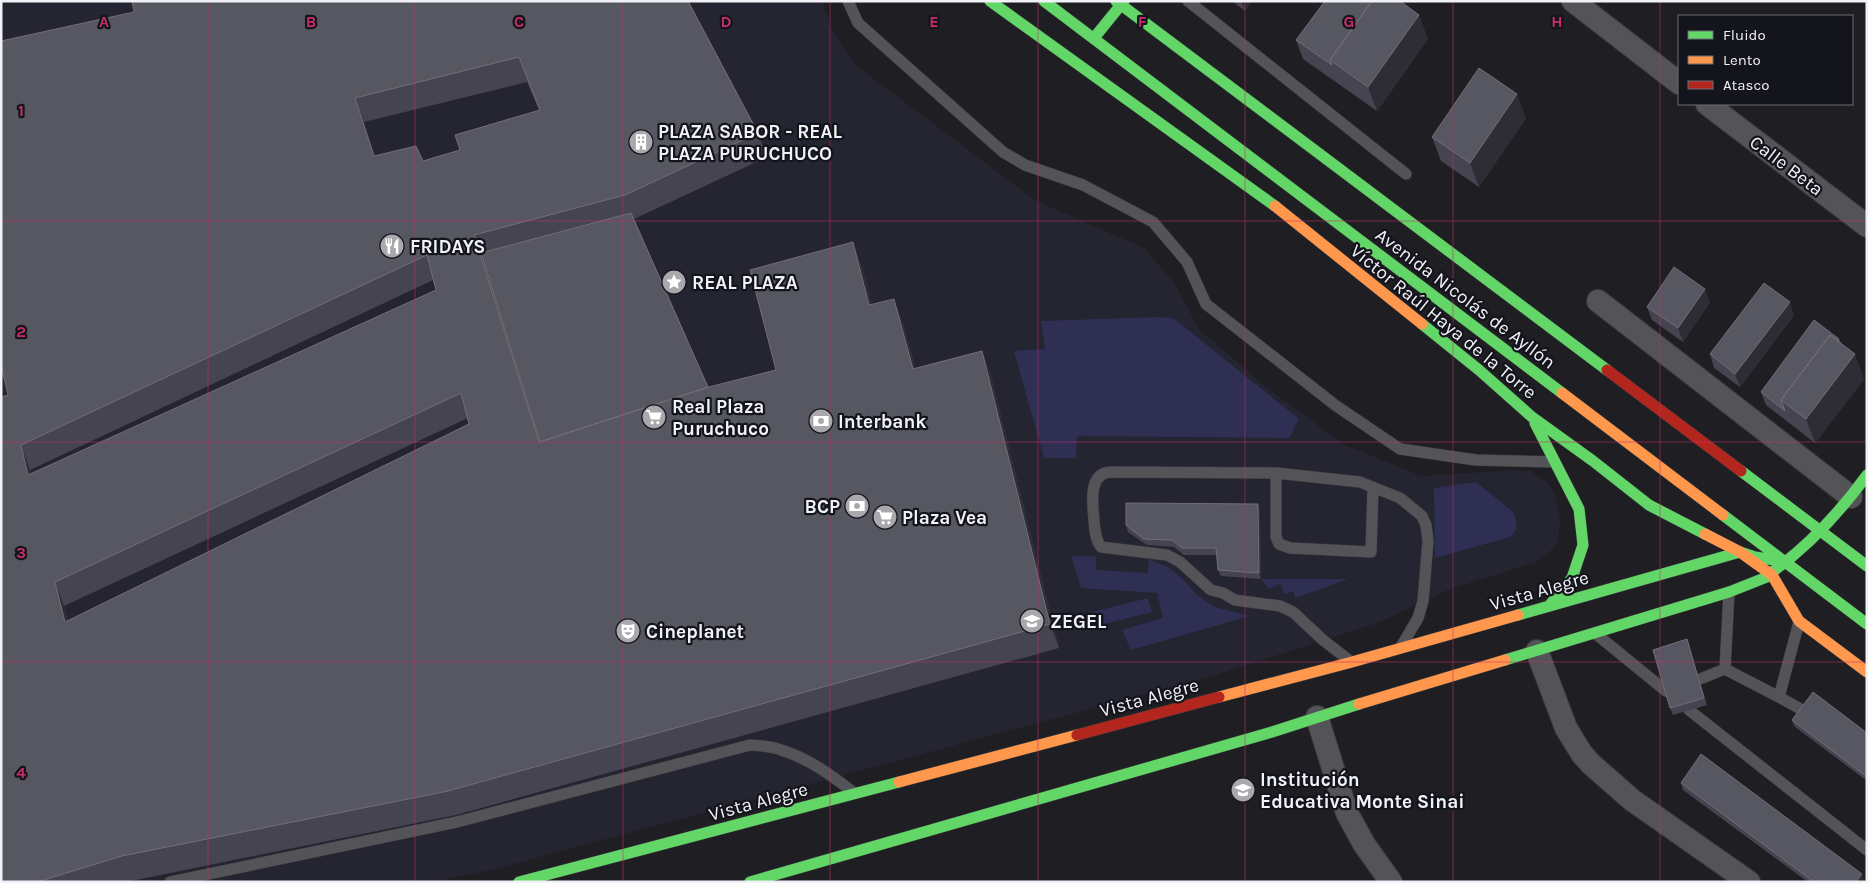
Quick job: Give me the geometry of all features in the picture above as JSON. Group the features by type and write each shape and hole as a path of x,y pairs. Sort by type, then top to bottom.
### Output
{"street":[{"name":"Víctor Raúl Haya de la Torre","path":"990,1 1258,193 1478,370 1532,417 1593,461 1649,505 1740,552 1772,575 1799,621 1867,672"},
{"name":"Avenida Nicolás de Ayllón","path":"1044,1 1060,6 1094,38 1867,624"},
{"path":"1573,1 1678,81"},
{"path":"1094,38 1120,2"},
{"name":"Avenida Nicolás de Ayllón","path":"1120,2 1867,566"},
{"name":"Calle Beta","path":"1708,105 1867,226"},
{"path":"1598,301 1855,500"},
{"path":"1532,417 1579,509 1583,545 1572,578 1549,606"},
{"path":"750,882 1272,732 1317,717 1361,699 1537,650 1729,592 1772,575 1772,572 1787,562 1855,500 1867,475"},
{"path":"1740,552 1755,557 1787,562"},
{"name":"Vista Alegre","path":"519,882 1353,666 1401,648 1740,552"},
{"path":"1537,650 1566,728 1578,748 1591,764 1632,800 1749,882"},
{"path":"1317,717 1347,813 1364,844 1390,882"}],"lane":[{"path":"848,1 858,23 1003,152 1025,165 1083,185 1154,222 1187,262 1206,304 1335,405 1400,449 1476,460 1555,462"},
{"path":"1188,1 1406,174"},
{"path":"1353,666 1293,612 1280,606 1234,600 1223,593 1211,590 1180,562 1167,555 1101,547 1097,540 1092,493 1098,479 1107,472 1276,473 1360,482 1400,498 1422,516 1426,525 1428,541 1423,601 1418,618 1401,648"},
{"path":"1276,473 1276,537 1279,544 1290,548 1371,552 1374,487"},
{"path":"1725,669 1729,592"},
{"path":"1779,697 1799,621"},
{"path":"1594,633 1666,691"},
{"path":"1700,679 1725,669 1806,712"},
{"path":"1689,710 1867,850"},
{"path":"170,882 457,822 750,745 780,749 808,761 854,794"}],"shaded area":[{"name":"Real Plaza Puruchuco","path":"1,1 822,1 831,27 854,64 1036,201 1144,248 1175,284 1199,329 1267,388 1345,445 1421,476 1517,470 1531,471 1549,484 1555,496 1560,520 1558,540 1554,548 1536,562 1450,589 1380,622 1216,675 490,870 433,882 1,882"},
{"path":"1173,318 1299,419 1289,438 1077,436 1076,458 1044,458 1014,351 1045,349 1041,321"},
{"path":"1476,482 1513,512 1516,519 1515,532 1510,537 1435,558 1434,488"},
{"path":"1071,556 1096,556 1096,570 1148,573 1149,559 1168,567 1182,578 1197,595 1215,607 1250,616 1131,650 1122,630 1163,618 1157,593 1081,588"},
{"path":"1261,579 1348,579 1295,598 1294,591 1284,594 1280,584 1269,589"},
{"path":"1148,598 1152,612 1092,627 1089,613"}],"building":[{"name":"Real Plaza Puruchuco","path":"132,1 688,1 758,133 625,195 474,235 539,442 709,387 776,370 750,270 853,242 869,305 894,299 913,369 982,351 1050,624 448,791 122,856 37,882 1,882 1,397 8,395 1,365 1,41 134,12","holes":["519,57 540,110 455,135 460,150 423,161 416,146 374,156 355,98","427,255 436,290 28,475 21,445","461,393 469,424 65,622 55,582"]},
{"path":"1325,1 1372,1 1330,60 1332,65 1296,40"},
{"path":"1372,1 1400,1 1419,15 1368,87 1330,60"},
{"path":"1479,68 1517,94 1470,163 1432,137"},
{"path":"631,213 708,387 540,442 481,253"},
{"path":"1674,267 1705,289 1678,328 1647,307"},
{"path":"1764,283 1790,302 1735,374 1710,354"},
{"path":"1814,320 1839,339 1838,341 1830,335 1781,400 1785,411 1761,392"},
{"path":"1830,335 1855,354 1806,419 1781,400"},
{"path":"1126,503 1258,504 1259,573 1218,570 1216,548 1182,548 1172,540 1144,539 1126,525"},
{"path":"1687,639 1704,698 1670,708 1653,650"},
{"path":"1813,692 1867,733 1867,777 1792,720"},
{"path":"1701,754 1862,874 1856,882 1814,882 1681,783"}],"traffic: fast":[{"path":"990,1 1275,206"},
{"path":"1044,1 1562,393"},
{"path":"1116,1 1607,370"},
{"path":"1094,38 1124,1"},
{"path":"1422,324 1479,370 1532,417 1593,461 1649,505 1705,534"},
{"path":"1535,423 1579,509 1583,545 1572,578 1549,606"},
{"path":"1741,471 1867,566"},
{"path":"1505,660 1729,592 1772,575 1772,572 1799,551 1824,527 1867,475"},
{"path":"1723,515 1867,624"},
{"path":"1518,615 1740,552 1755,557 1787,562"},
{"path":"750,882 1272,732 1359,704"},
{"path":"519,882 899,782"}],"traffic: slow":[{"path":"1275,206 1422,324"},
{"path":"1562,393 1723,515"},
{"path":"1705,534 1740,552 1772,575 1799,621 1867,672"},
{"path":"1219,697 1518,615"},
{"path":"1359,704 1505,660"},
{"path":"899,782 1077,735"}],"traffic: jam":[{"path":"1607,370 1741,471"},
{"path":"1077,735 1219,697"}],"place":[{"name":"PLAZA SABOR - REAL PLAZA PURUCHUCO","path":"641,142"},
{"name":"FRIDAYS","path":"392,246"},
{"name":"REAL PLAZA","path":"674,282"},
{"name":"Real Plaza Puruchuco","path":"654,417"},
{"name":"Interbank","path":"821,421"},
{"name":"BCP","path":"857,506"},
{"name":"Plaza Vea","path":"885,517"},
{"name":"ZEGEL","path":"1032,621"},
{"name":"Cineplanet","path":"628,631"},
{"name":"Institución Educativa Monte Sinai","path":"1243,790"}]}
